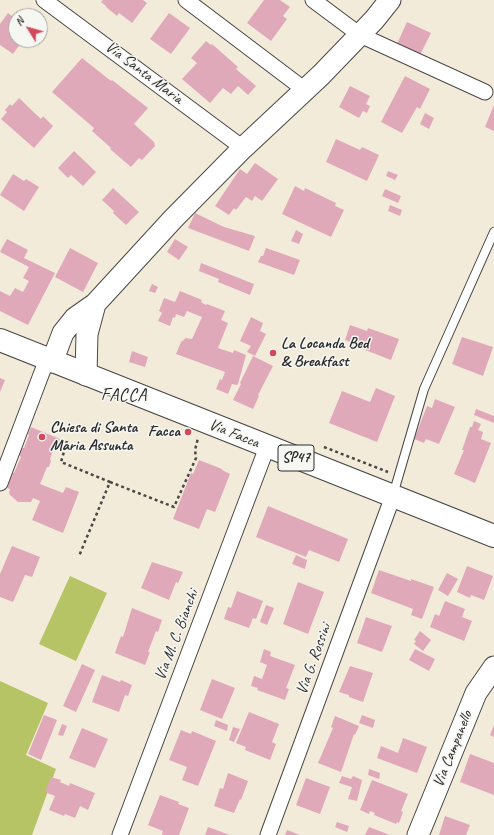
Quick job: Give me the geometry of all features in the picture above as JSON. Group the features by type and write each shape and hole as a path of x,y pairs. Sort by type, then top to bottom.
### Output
{"main road":[{"path":"50,361 63,333 75,318 95,304 173,218 360,35 390,0"},
{"path":"86,375 87,334 95,304"},
{"name":"Via Facca","path":"0,340 493,536"},
{"name":"Via Campanello","path":"418,835 476,693 494,667"}],"street":[{"name":"Via Santa Maria","path":"44,0 243,148"},
{"path":"186,0 305,90"},
{"path":"313,0 360,35 485,92"},
{"path":"0,483 50,361"},
{"name":"Via M. C. Bianchi","path":"120,835 267,447"},
{"name":"Via G. Rossini","path":"268,835 393,496"}],"lane":[{"path":"393,496 424,389 494,232"}],"path":[{"path":"67,441 61,462 174,507 196,458 195,450 200,433"},
{"path":"79,556 110,482"}],"green space":[{"path":"70,576 107,593 76,661 39,644"},
{"path":"0,681 48,703 26,755 56,769 32,835 0,835"}],"building":[{"path":"103,0 143,0 147,3 132,23 119,13 117,16 101,2"},
{"path":"264,0 280,0 290,7 283,16 287,19 271,41 247,23"},
{"path":"8,13 8,48 17,48 13,54 0,45 0,24"},
{"path":"169,13 190,28 171,54 150,39"},
{"path":"407,22 431,33 419,57 396,46"},
{"path":"206,41 211,45 212,44 238,67 236,69 256,86 248,95 238,86 231,94 223,88 210,103 182,79 197,63 191,58"},
{"path":"82,58 148,108 134,124 154,142 155,146 142,160 139,158 131,167 92,131 94,128 52,92"},
{"path":"405,76 430,89 420,109 417,107 402,133 381,122"},
{"path":"350,86 370,96 366,104 370,106 367,113 363,111 359,118 339,107"},
{"path":"19,98 41,119 43,116 53,126 34,148 1,119 7,112 5,110 10,104 12,106"},
{"path":"494,105 494,131 485,127"},
{"path":"425,113 434,118 429,129 420,124"},
{"path":"336,139 360,150 362,147 379,155 367,181 326,162"},
{"path":"74,151 96,172 83,186 71,175 68,178 58,168"},
{"path":"255,163 278,179 262,201 255,196 252,201 246,197 236,210 234,208 229,215 215,206 240,169 247,174"},
{"path":"388,171 398,175 395,180 386,176"},
{"path":"13,174 24,181 26,179 39,187 24,211 0,195"},
{"path":"295,186 304,191 305,188 336,203 335,206 344,210 331,237 282,214"},
{"path":"113,188 139,212 126,225 102,200"},
{"path":"385,189 401,196 398,203 382,196"},
{"path":"390,205 402,210 400,216 388,211"},
{"path":"195,213 224,227 255,236 249,251 188,228"},
{"path":"296,230 303,234 299,244 291,241"},
{"path":"7,239 28,250 24,258 55,273 28,325 0,311 0,291 10,296 15,288 23,292 29,281 23,278 29,267 0,252"},
{"path":"175,239 188,247 179,260 167,252"},
{"path":"70,248 98,263 83,292 55,277"},
{"path":"266,248 300,260 294,275 258,262 261,256 263,256"},
{"path":"201,263 254,284 250,295 218,282 219,279 199,271"},
{"path":"152,284 158,287 155,293 149,291"},
{"path":"180,291 202,300 201,302 206,305 207,304 225,311 221,320 228,323 218,348 233,353 234,350 246,355 238,384 232,384 228,394 216,389 225,372 176,354 181,342 186,338 192,339 202,317 187,311 184,317 176,314 175,318 173,317 170,326 158,321 162,313 159,311 164,298 175,302"},
{"path":"251,317 263,323 260,331 266,334 255,356 247,352 251,346 240,341"},
{"path":"350,325 367,331 368,328 399,339 391,360 360,348 361,346 345,340"},
{"path":"462,337 493,347 483,376 452,364"},
{"path":"132,351 148,357 145,367 129,362"},
{"path":"253,356 273,366 258,395 259,396 253,409 233,400"},
{"path":"0,378 5,380 0,392"},
{"path":"376,388 395,396 377,442 329,423 342,391 370,402"},
{"path":"435,399 455,407 439,444 426,439 424,443 414,439 427,406 432,408"},
{"path":"476,409 494,416 494,423 474,415"},
{"path":"474,421 481,424 478,430 483,432 481,439 491,443 475,483 454,474 464,450 462,450 470,427 472,427"},
{"path":"31,427 60,439 58,446 55,445 49,467 47,467 40,484 63,493 66,487 79,492 63,533 32,520 40,501 33,498 31,502 18,502 10,495 10,489 4,487 10,472 14,473 21,457 19,455 22,448 24,448"},
{"path":"199,460 222,469 230,474 215,512 207,509 199,529 173,519 191,473 193,474"},
{"path":"268,506 348,539 339,562 309,550 306,557 256,537"},
{"path":"12,546 40,557 32,577 25,575 13,602 0,597 0,574"},
{"path":"296,555 307,560 305,569 292,564"},
{"path":"152,562 183,572 178,583 176,582 169,600 141,588"},
{"path":"467,566 493,576 484,600 471,595 470,598 457,592"},
{"path":"379,570 434,587 422,619 411,615 413,609 371,593"},
{"path":"447,573 458,579 448,596 438,590"},
{"path":"298,582 324,592 308,634 283,624"},
{"path":"237,591 263,601 256,619 253,618 249,628 224,619 228,607 231,608"},
{"path":"445,601 465,609 462,617 472,621 464,641 430,627 435,614 439,616"},
{"path":"266,605 274,608 267,625 260,622"},
{"path":"132,608 162,620 148,652 150,652 145,665 115,653 121,636 123,637"},
{"path":"366,617 392,626 382,652 357,643"},
{"path":"420,631 431,640 423,651 414,644 416,641 414,640"},
{"path":"264,649 271,652 270,656 295,665 286,688 289,689 285,700 257,690 258,688 251,686 254,676 262,679 267,665 260,662"},
{"path":"415,649 435,659 429,671 409,660"},
{"path":"82,664 95,670 76,712 63,706"},
{"path":"350,666 373,673 363,702 339,692"},
{"path":"102,675 120,682 121,680 132,685 128,696 125,695 119,712 92,702"},
{"path":"212,679 235,688 222,719 200,710"},
{"path":"249,712 279,724 272,742 276,744 270,760 245,750 246,747 236,743"},
{"path":"44,715 57,720 41,760 28,754"},
{"path":"362,715 375,720 373,728 359,723"},
{"path":"335,716 359,726 355,735 354,734 341,772 318,763 333,728 331,727"},
{"path":"216,720 228,725 227,731 214,726"},
{"path":"62,724 67,726 63,736 58,735"},
{"path":"494,725 494,737 490,735"},
{"path":"233,727 240,729 234,742 229,740"},
{"path":"82,728 108,739 95,768 69,758"},
{"path":"181,730 191,734 192,731 216,741 198,786 182,780 187,767 169,760"},
{"path":"403,738 427,747 417,773 377,758 381,746 398,753"},
{"path":"470,754 494,763 494,795 460,782"},
{"path":"369,769 380,773 379,779 368,775"},
{"path":"228,773 248,781 241,800 240,799 234,813 214,806 220,788 223,789"},
{"path":"342,776 351,779 353,776 362,780 357,801 348,799 352,787 339,783"},
{"path":"51,777 61,780 60,782 69,786 70,783 95,793 88,810 80,806 75,818 65,814 64,816 49,810 55,796 45,792"},
{"path":"306,778 330,787 320,814 296,805"},
{"path":"372,780 408,794 401,811 403,812 399,823 397,822 396,824 374,815 375,813 370,811 369,814 360,810"},
{"path":"160,795 179,802 178,804 189,808 179,835 162,835 163,831 148,825"},
{"path":"445,816 470,825 466,835 439,835"},
{"path":"337,822 349,826 347,832 335,827"},
{"path":"208,827 230,835 205,835"},
{"path":"369,827 390,835 365,835"},
{"path":"287,830 300,835 285,835"}],"place":[{"name":"La Locanda Bed & Breakfast","path":"273,353"},
{"name":"Facca","path":"188,432"},
{"name":"Chiesa di Santa Maria Assunta","path":"42,437"}],"district":[{"name":"FACCA","path":"124,395"}]}
